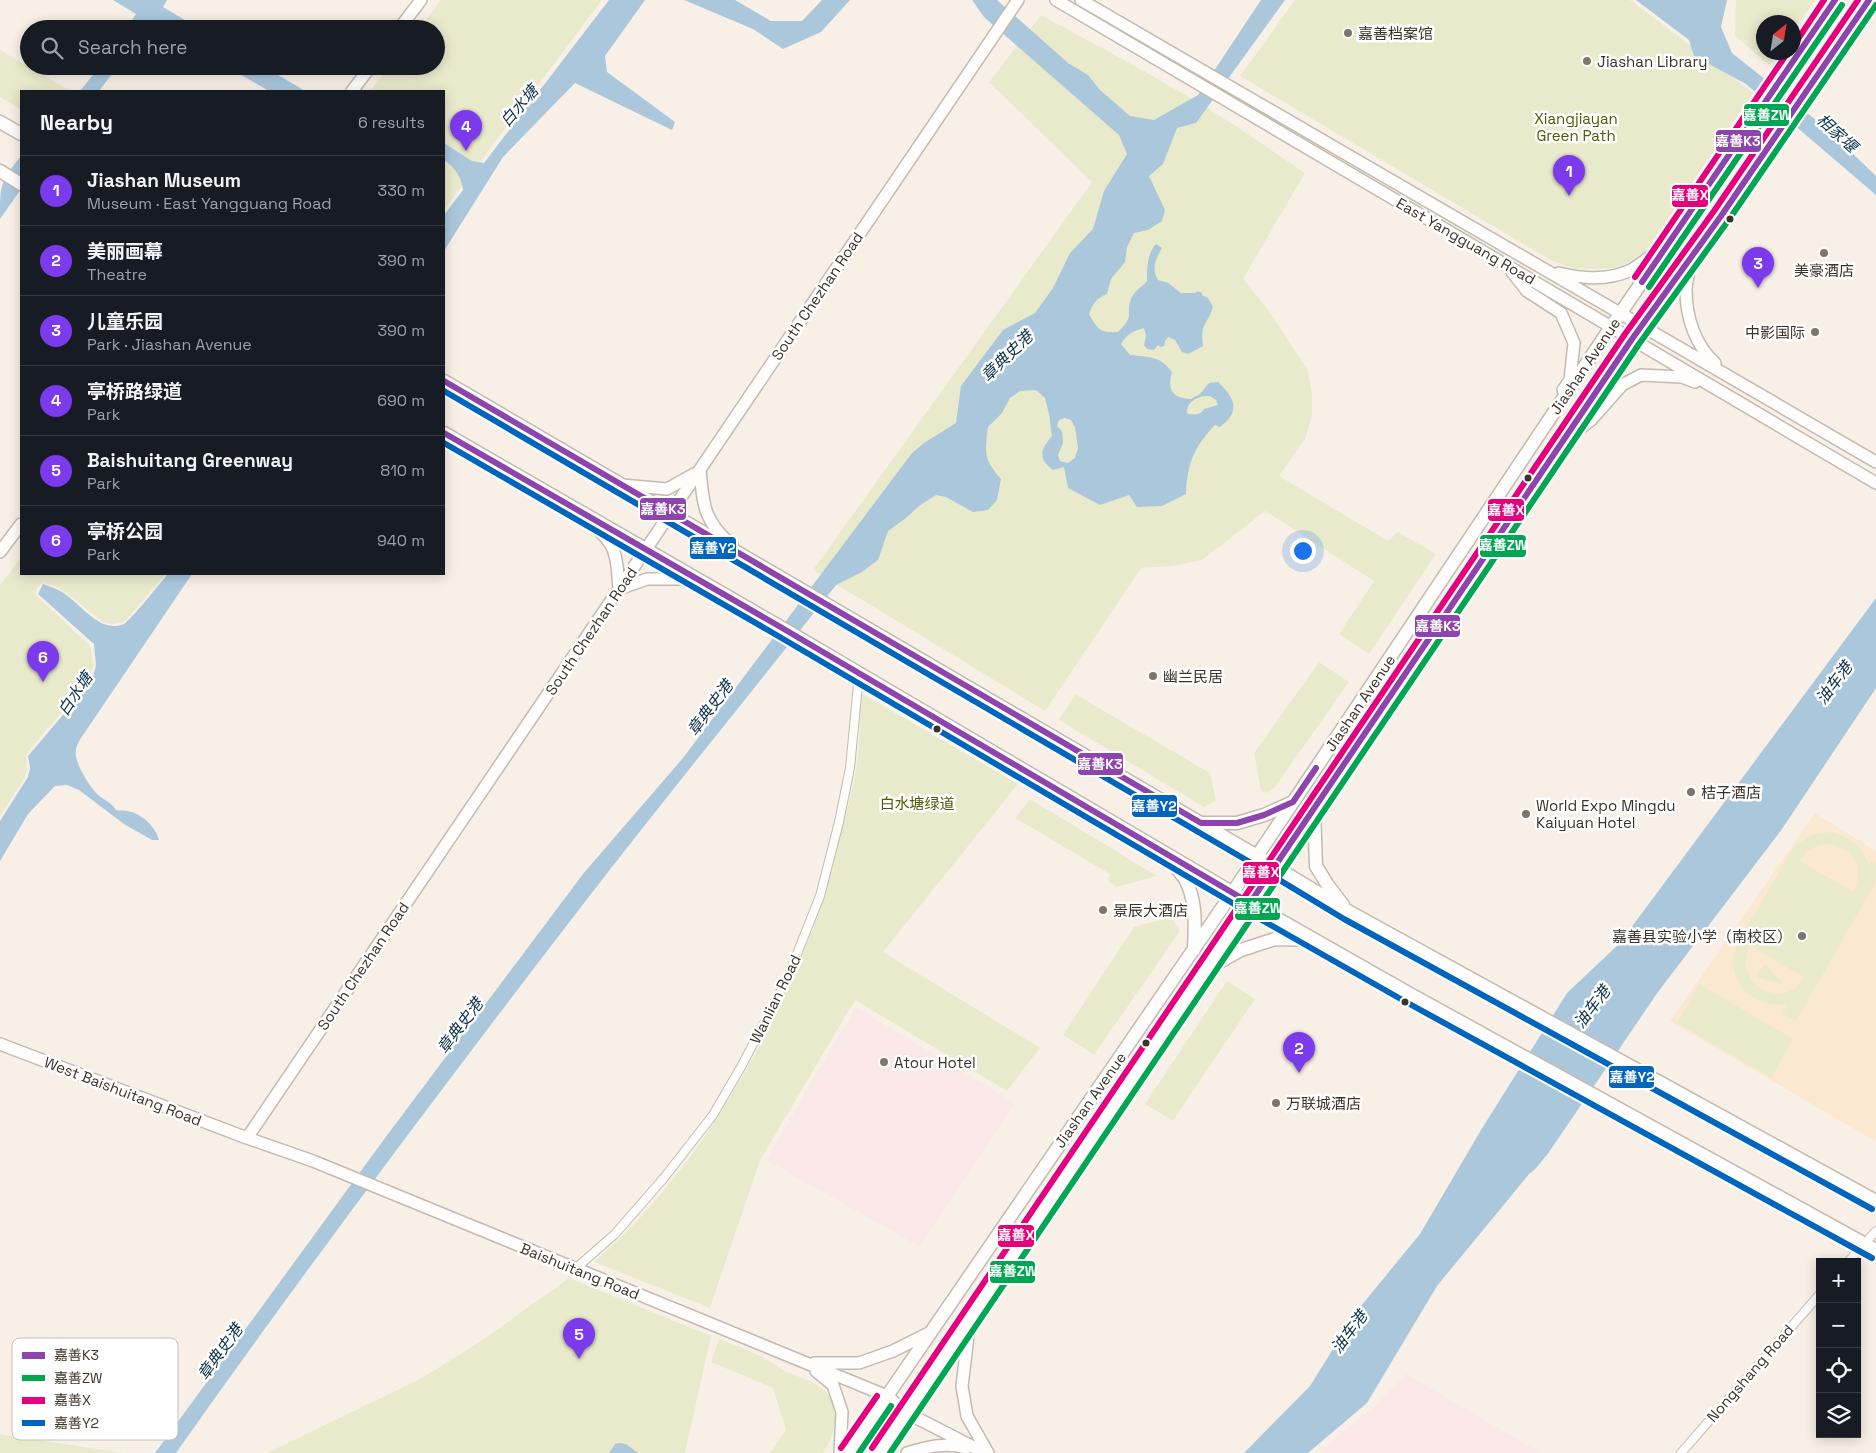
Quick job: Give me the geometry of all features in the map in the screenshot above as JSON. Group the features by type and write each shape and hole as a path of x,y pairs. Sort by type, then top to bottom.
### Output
{"main road":[{"name":"Jiashan Avenue","path":"848,1453 1194,950 1611,327 1835,0"},
{"name":"Jiashan Avenue","path":"879,1453 1562,441 1805,95 1869,0"},
{"path":"0,122 20,133"},
{"path":"0,171 20,183"},
{"path":"445,382 1201,823 1348,911 1876,1201"},
{"path":"445,434 777,625 1250,903 1410,994 1876,1250"},
{"path":"1201,823 1237,823 1264,815 1293,802"},
{"path":"1314,809 1316,866 1348,911"},
{"path":"1163,851 1185,879 1192,896 1195,923 1194,950"},
{"path":"1204,971 1241,950 1275,939 1317,940"}],"street":[{"path":"406,20 421,0"},
{"name":"East Yangguang Road","path":"1056,0 1876,483"},
{"name":"East Yangguang Road","path":"1081,0 1876,462"},
{"name":"South Chezhan Road","path":"247,1138 1015,4"},
{"path":"353,90 364,75"},
{"path":"1544,269 1571,276 1601,279 1631,270 1669,242"},
{"path":"1694,254 1686,288 1689,321 1704,353 1731,378"},
{"path":"1508,266 1527,291 1561,313 1574,343 1570,380 1556,400 1556,409"},
{"path":"1562,441 1591,420 1622,385 1641,375 1682,377 1721,392"},
{"path":"622,485 667,489 700,470 703,506 711,522 722,536 753,562"},
{"path":"564,503 603,533 610,542 617,563 619,589 647,579 682,579 701,582"},
{"path":"0,552 20,525"},
{"name":"Wanlian Road","path":"575,1269 615,1234 663,1179 713,1115 741,1067 787,979 820,896 839,822 850,768 860,674"},
{"name":"West Baishuitang Road","path":"0,1044 247,1138"},
{"name":"Baishuitang Road","path":"247,1138 312,1161 887,1396 907,1413 985,1453"},
{"path":"1851,1258 1876,1231"},
{"name":"Nongshang Road","path":"1681,1453 1816,1299"},
{"path":"970,1320 962,1386 967,1416 985,1453"},
{"path":"807,1363 859,1362 893,1351 931,1332"},
{"path":"807,1363 833,1384 842,1412 840,1453"},
{"path":"907,1453 932,1446 955,1445 985,1453"}],"shaded area":[{"name":"嘉善县实验小学（南校区）","path":"1815,813 1876,851 1876,1142 1670,1021"},
{"path":"856,1007 1015,1103 920,1247 766,1160"},
{"path":"1406,1374 1541,1453 1318,1453 1374,1406"}],"green space":[{"path":"441,0 602,0 445,209 445,90 371,90 383,75 445,75 445,20 426,20"},
{"name":"Xiangjiayan Green Path","path":"1295,0 1630,0 1753,93 1651,244 1637,258 1618,268 1576,269 1552,261 1240,76"},
{"path":"1736,0 1815,0 1801,20 1801,15 1756,15 1756,54 1735,36"},
{"path":"1041,15 1194,100 1305,173 1243,279 1270,312 1308,371 1312,394 1312,416 1305,439 1279,476 1388,541 1398,532 1436,554 1369,654 1339,634 1374,581 1265,511 1202,560 1172,566 1141,568 1045,711 813,570 1092,182 989,82"},
{"path":"0,50 20,62 20,75 43,75 69,90 20,90 20,109 0,97"},
{"path":"1763,60 1773,60 1769,65"},
{"path":"20,558 20,575 165,575 124,622 113,624 104,623 65,592 54,586 42,583 37,588 36,595 90,646 94,665 83,687 26,754 27,769 25,777 0,816 0,585"},
{"path":"1319,662 1349,682 1275,787 1267,793 1261,791 1254,753"},
{"name":"白水塘绿道","path":"862,694 1018,784 883,952 1040,1048 1007,1091 855,1000 760,1160 710,1308 594,1262 632,1226 668,1185 701,1141 759,1047 784,997 805,948 831,876 856,770"},
{"path":"1075,694 1210,773 1216,801 1204,807 1059,720"},
{"path":"1030,799 1157,876 1116,887 1108,881 1110,874 1015,818"},
{"path":"1828,832 1841,835 1853,842 1862,851 1869,864 1871,861 1876,864 1876,882 1796,1021 1782,1014 1788,1004 1762,1002 1751,996 1737,979 1733,967 1738,942 1793,848 1809,836","holes":["1828,844 1844,850 1855,861 1858,876 1853,892 1800,861 1811,849","1750,946 1804,977 1796,988 1785,993 1774,993 1763,989 1754,982 1747,972 1746,960"]},
{"path":"1171,917 1180,931 1094,1055 1063,1035 1134,927"},
{"path":"1765,964 1783,984 1755,977"},
{"path":"1227,981 1255,999 1173,1121 1145,1104"},
{"path":"1699,984 1793,1039 1771,1078 1677,1023"},
{"path":"569,1278 711,1336 685,1453 267,1453 422,1378 484,1339"},
{"path":"719,1339 758,1355 785,1371 812,1382 826,1392 834,1407 835,1423 831,1439 823,1453 770,1453 786,1430 773,1388 711,1362"},
{"path":"0,1434 12,1436 12,1440 39,1440 123,1453 0,1453"}],"water":[{"path":"113,0 167,0 163,7 185,20 132,20 136,14"},
{"path":"609,0 645,0 605,56 607,72 675,122 672,130 575,83 503,157 445,249 445,214 463,190 457,173 445,161 445,144 472,161 484,163"},
{"path":"684,0 735,0 771,21 802,21 822,0 850,0 821,32 783,49 753,29"},
{"name":"章典史港","path":"972,0 997,0 1068,63 1088,75 1100,90 1130,116 1154,120 1198,95 1261,0 1285,0 1196,123 1177,128 1163,164 1149,176 1165,210 1162,221 1148,230 1134,233 1127,247 1125,262 1111,279 1107,294 1095,302 1089,314 1097,327 1103,331 1118,332 1127,322 1132,296 1147,281 1149,257 1156,244 1162,248 1156,260 1155,268 1158,280 1168,283 1181,293 1196,293 1197,291 1202,293 1202,295 1208,298 1213,307 1203,329 1203,346 1188,354 1182,352 1175,340 1168,337 1164,346 1158,345 1154,350 1147,349 1144,345 1146,336 1144,328 1131,333 1121,344 1130,355 1154,358 1168,367 1172,372 1171,388 1175,395 1179,397 1191,399 1200,394 1209,383 1218,382 1232,399 1233,410 1227,421 1220,427 1215,425 1193,456 1188,474 1186,494 1162,506 1137,507 1129,495 1100,505 1068,488 1064,467 1053,470 1048,466 1043,457 1043,449 1052,436 1045,398 1036,390 1020,391 1010,398 1002,413 988,427 986,450 988,461 1001,479 997,500 988,510 973,512 946,497 936,495 888,531 878,560 862,572 836,585 630,844 493,1022 332,1236 176,1453 155,1453 164,1440 178,1440 178,1422 385,1138 583,874 683,758 912,453 924,443 956,423 961,386 1003,330 1035,313 1053,288 1070,253 1093,229 1104,191 1127,154 1119,135 984,17","holes":["1210,396 1216,400 1218,405 1204,409 1197,414 1188,414 1187,409 1190,403 1195,399","1065,418 1071,420 1075,427 1078,448 1075,458 1068,463 1060,461 1058,455 1063,443 1062,431 1057,426 1059,420"]},
{"path":"1636,0 1727,0 1721,27 1732,53 1826,128 1876,176 1876,195 1746,84 1694,56 1689,40"},
{"path":"93,75 111,75 100,90 81,90"},
{"path":"241,75 278,75 303,90 267,90"},
{"path":"20,157 20,190 0,219 1,191 9,172"},
{"path":"167,575 191,575 81,738 76,748 76,754 82,773 98,795 110,803 116,810 128,811 143,818 155,830 159,840 152,840 124,824 79,790 67,785 55,786 28,814 0,861 0,821 28,777 30,768 28,756 85,689 93,677 96,665 94,644 38,594 43,584 65,594 92,617 107,625 116,626 124,624"},
{"name":"油车港","path":"1876,598 1876,688 1782,829 1658,992 1547,1155 1529,1174 1437,1286 1367,1403 1308,1453 1244,1453 1310,1386 1356,1312 1420,1234 1481,1130 1567,993 1619,944"},
{"path":"615,1444 626,1444 638,1453 609,1453"}],"transit line":[{"name":"嘉善X","path":"1801,34 1824,0"},
{"name":"嘉善K3","path":"1642,282 1835,0"},
{"name":"嘉善X","path":"872,1448 1625,334 1714,211 1858,0"},
{"name":"嘉善K3","path":"445,434 777,625 1250,903 1632,339 1721,216 1869,0"},
{"name":"嘉善ZW","path":"1649,287 1842,5"},
{"name":"嘉善ZW","path":"890,1453 1639,344 1728,221 1876,5"},
{"name":"嘉善X","path":"1635,277 1783,60"},
{"name":"嘉善K3","path":"445,382 1201,823 1237,823 1264,815 1293,802 1316,768"},
{"name":"嘉善Y2","path":"445,392 1344,919 1872,1209"},
{"name":"嘉善Y2","path":"445,444 773,633 1246,911 1406,1002 1872,1258"},
{"name":"嘉善X","path":"841,1448 877,1396"},
{"name":"嘉善ZW","path":"859,1453 891,1406"}],"place":[{"name":"嘉善档案馆","path":"1348,33"},
{"name":"Jiashan Library","path":"1587,61"},
{"name":"亭桥路绿道","path":"466,151"},
{"name":"Jiashan Museum","path":"1569,196"},
{"name":"美豪酒店","path":"1824,253"},
{"name":"儿童乐园","path":"1758,288"},
{"name":"中影国际","path":"1815,332"},
{"name":"幽兰民居","path":"1153,676"},
{"name":"亭桥公园","path":"43,682"},
{"name":"桔子酒店","path":"1691,792"},
{"name":"World Expo Mingdu Kaiyuan Hotel","path":"1526,814"},
{"name":"景辰大酒店","path":"1103,910"},
{"name":"嘉善县实验小学（南校区）","path":"1802,936"},
{"name":"Atour Hotel","path":"884,1062"},
{"name":"美丽画幕","path":"1299,1073"},
{"name":"万联城酒店","path":"1276,1103"},
{"name":"Baishuitang Greenway","path":"579,1359"}],"water label":[{"name":"白水塘","path":"519,106"},
{"name":"相家堰","path":"1837,133"},
{"name":"白水塘","path":"75,694"}]}
